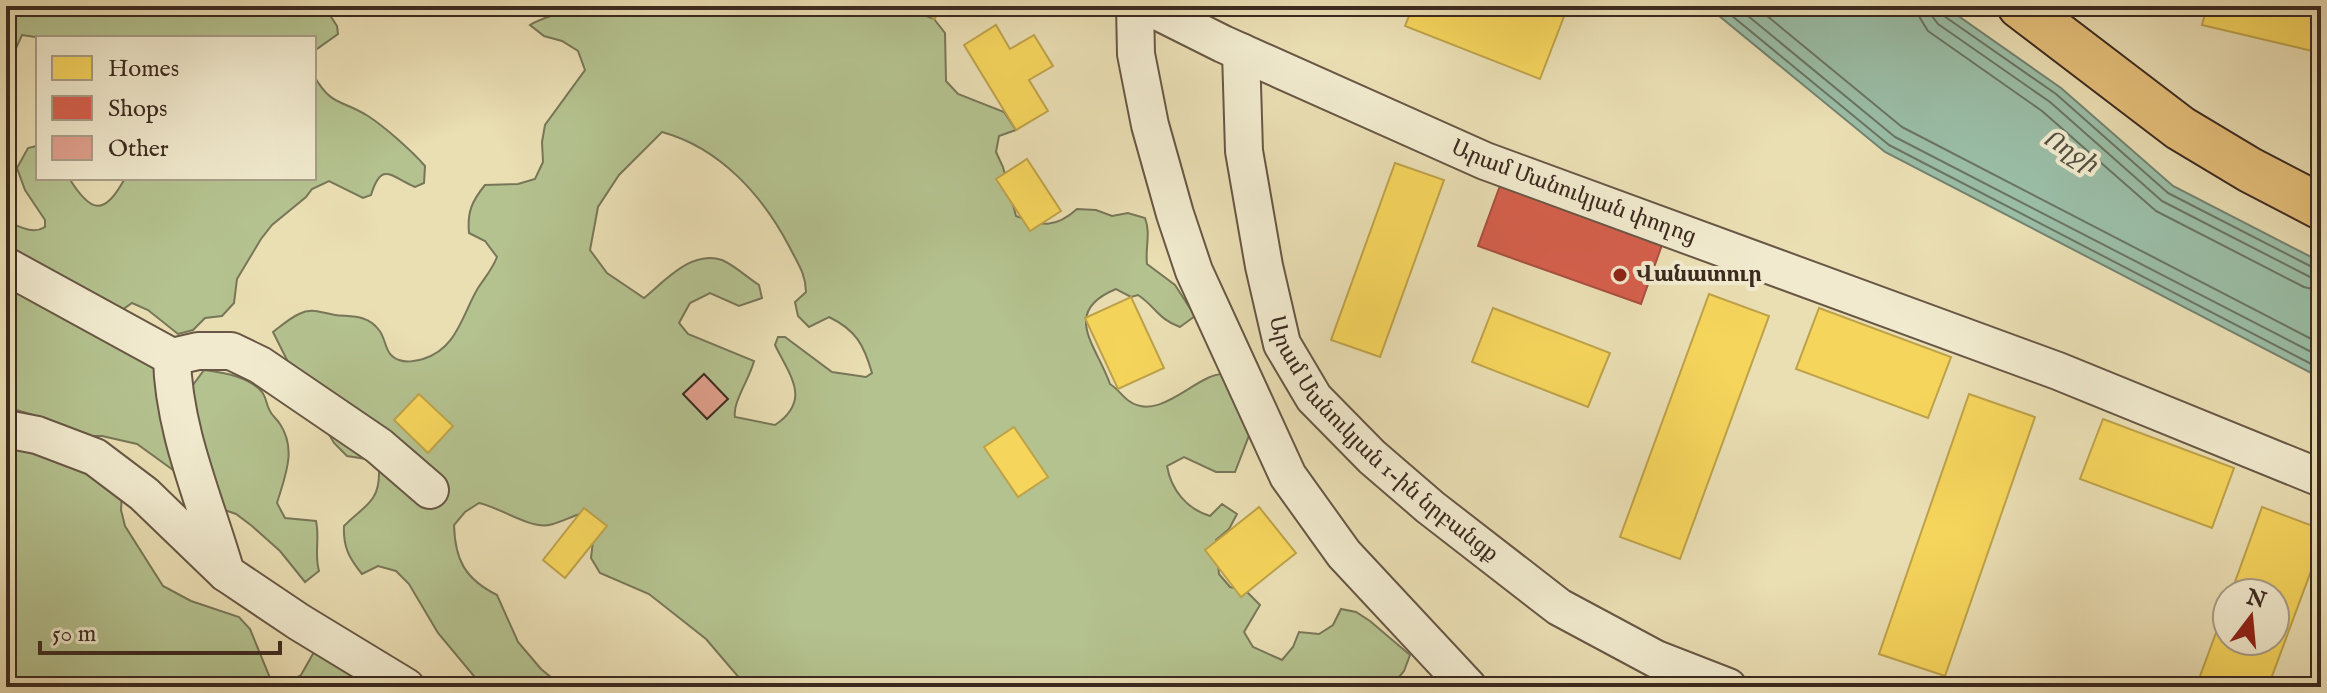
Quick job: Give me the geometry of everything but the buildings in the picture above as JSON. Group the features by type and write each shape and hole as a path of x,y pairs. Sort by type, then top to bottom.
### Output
{"highway":[{"path":"2020,6 2180,128 2250,170 2321,207"}],"street":[{"path":"1135,6 1136,54 1150,125 1175,214 1194,271 1288,476 1344,554 1468,687"},
{"name":"Արամ Մանուկյան փողոց","path":"1147,6 1241,52 1485,161 2058,371 2321,478"},
{"name":"Արամ Մանուկյան 1-ին նրբանցք","path":"1241,52 1244,151 1264,266 1282,344 1314,398 1372,457 1430,507 1559,607 1656,659 1728,687"},
{"path":"6,266 172,357 198,351 231,351 250,360 379,446 430,490"},
{"path":"172,357 172,380 179,420 226,573"},
{"path":"6,429 37,435 95,457 144,494 226,573 406,687"}],"shaded area":[{"path":"6,6 324,6 337,26 338,34 316,50 316,36 22,35 6,79"},
{"path":"573,6 901,6 934,19 945,33 946,81 958,94 1004,112 1016,130 999,136 996,152 1016,216 1048,224 1062,220 1077,209 1096,210 1112,216 1128,213 1145,218 1148,230 1147,264 1175,285 1195,316 1180,327 1138,295 1131,297 1116,289 1099,298 1086,319 1087,331 1110,384 1129,401 1149,407 1171,400 1212,376 1229,373 1253,425 1235,472 1216,472 1184,457 1167,466 1176,491 1194,509 1210,516 1222,504 1237,514 1229,529 1216,540 1219,574 1230,587 1245,590 1260,605 1244,632 1253,647 1282,660 1293,647 1299,632 1319,634 1333,625 1341,609 1356,612 1370,621 1410,655 1404,671 1391,687 747,687 706,639 649,594 600,573 591,558 593,541 580,514 541,525 479,503 465,512 454,525 457,548 464,567 477,582 497,595 518,642 541,669 563,687 483,687 438,633 409,584 396,571 378,566 362,574 350,557 344,526 373,497 379,482 379,471 366,459 347,456 334,443 273,332 296,316 312,311 369,321 382,334 391,355 402,361 423,359 444,347 457,330 497,257 485,241 469,233 474,202 485,185 518,184 535,179 543,162 545,125 585,70 578,51 562,41 544,36 530,25","holes":["662,132 703,149 737,176 778,227 804,279 806,292 795,302 798,316 809,327 829,317 846,327 862,346 872,373 866,377 832,372 785,337 778,337 775,345 794,387 793,406 775,425 735,417 736,405 754,361 688,334 679,323 690,303 710,293 739,306 762,298 759,285 727,262 711,258 689,263 644,298 607,273 590,250 598,207 619,175"]},
{"path":"316,79 332,98 368,116 425,166 424,183 415,187 384,174 379,177 371,195 363,198 329,181 312,189 261,239 237,279 234,303 222,316 205,318 193,330 178,334 148,310 132,303 118,313 190,403 193,385 204,370 243,379 262,392 288,444 288,463 277,503 285,518 316,521 319,571 305,582 280,551 252,526 236,514 219,508 137,444 102,436 65,436 33,415 6,407 6,221 30,230 45,227 45,220 25,190 17,168 28,148 36,146 36,180 70,180 84,198 97,206 104,205 124,180 316,180"},
{"path":"18,447 53,453 122,494 121,510 125,526 163,586 191,601 239,617 250,629 270,678 285,684 301,675 318,645 383,687 6,687 6,449"}],"water":[{"name":"Ողջի","path":"1707,6 1944,6 2061,88 2173,186 2321,262 2321,378 1885,152"}],"place":[{"name":"Վանատուր","path":"1620,275"}]}
